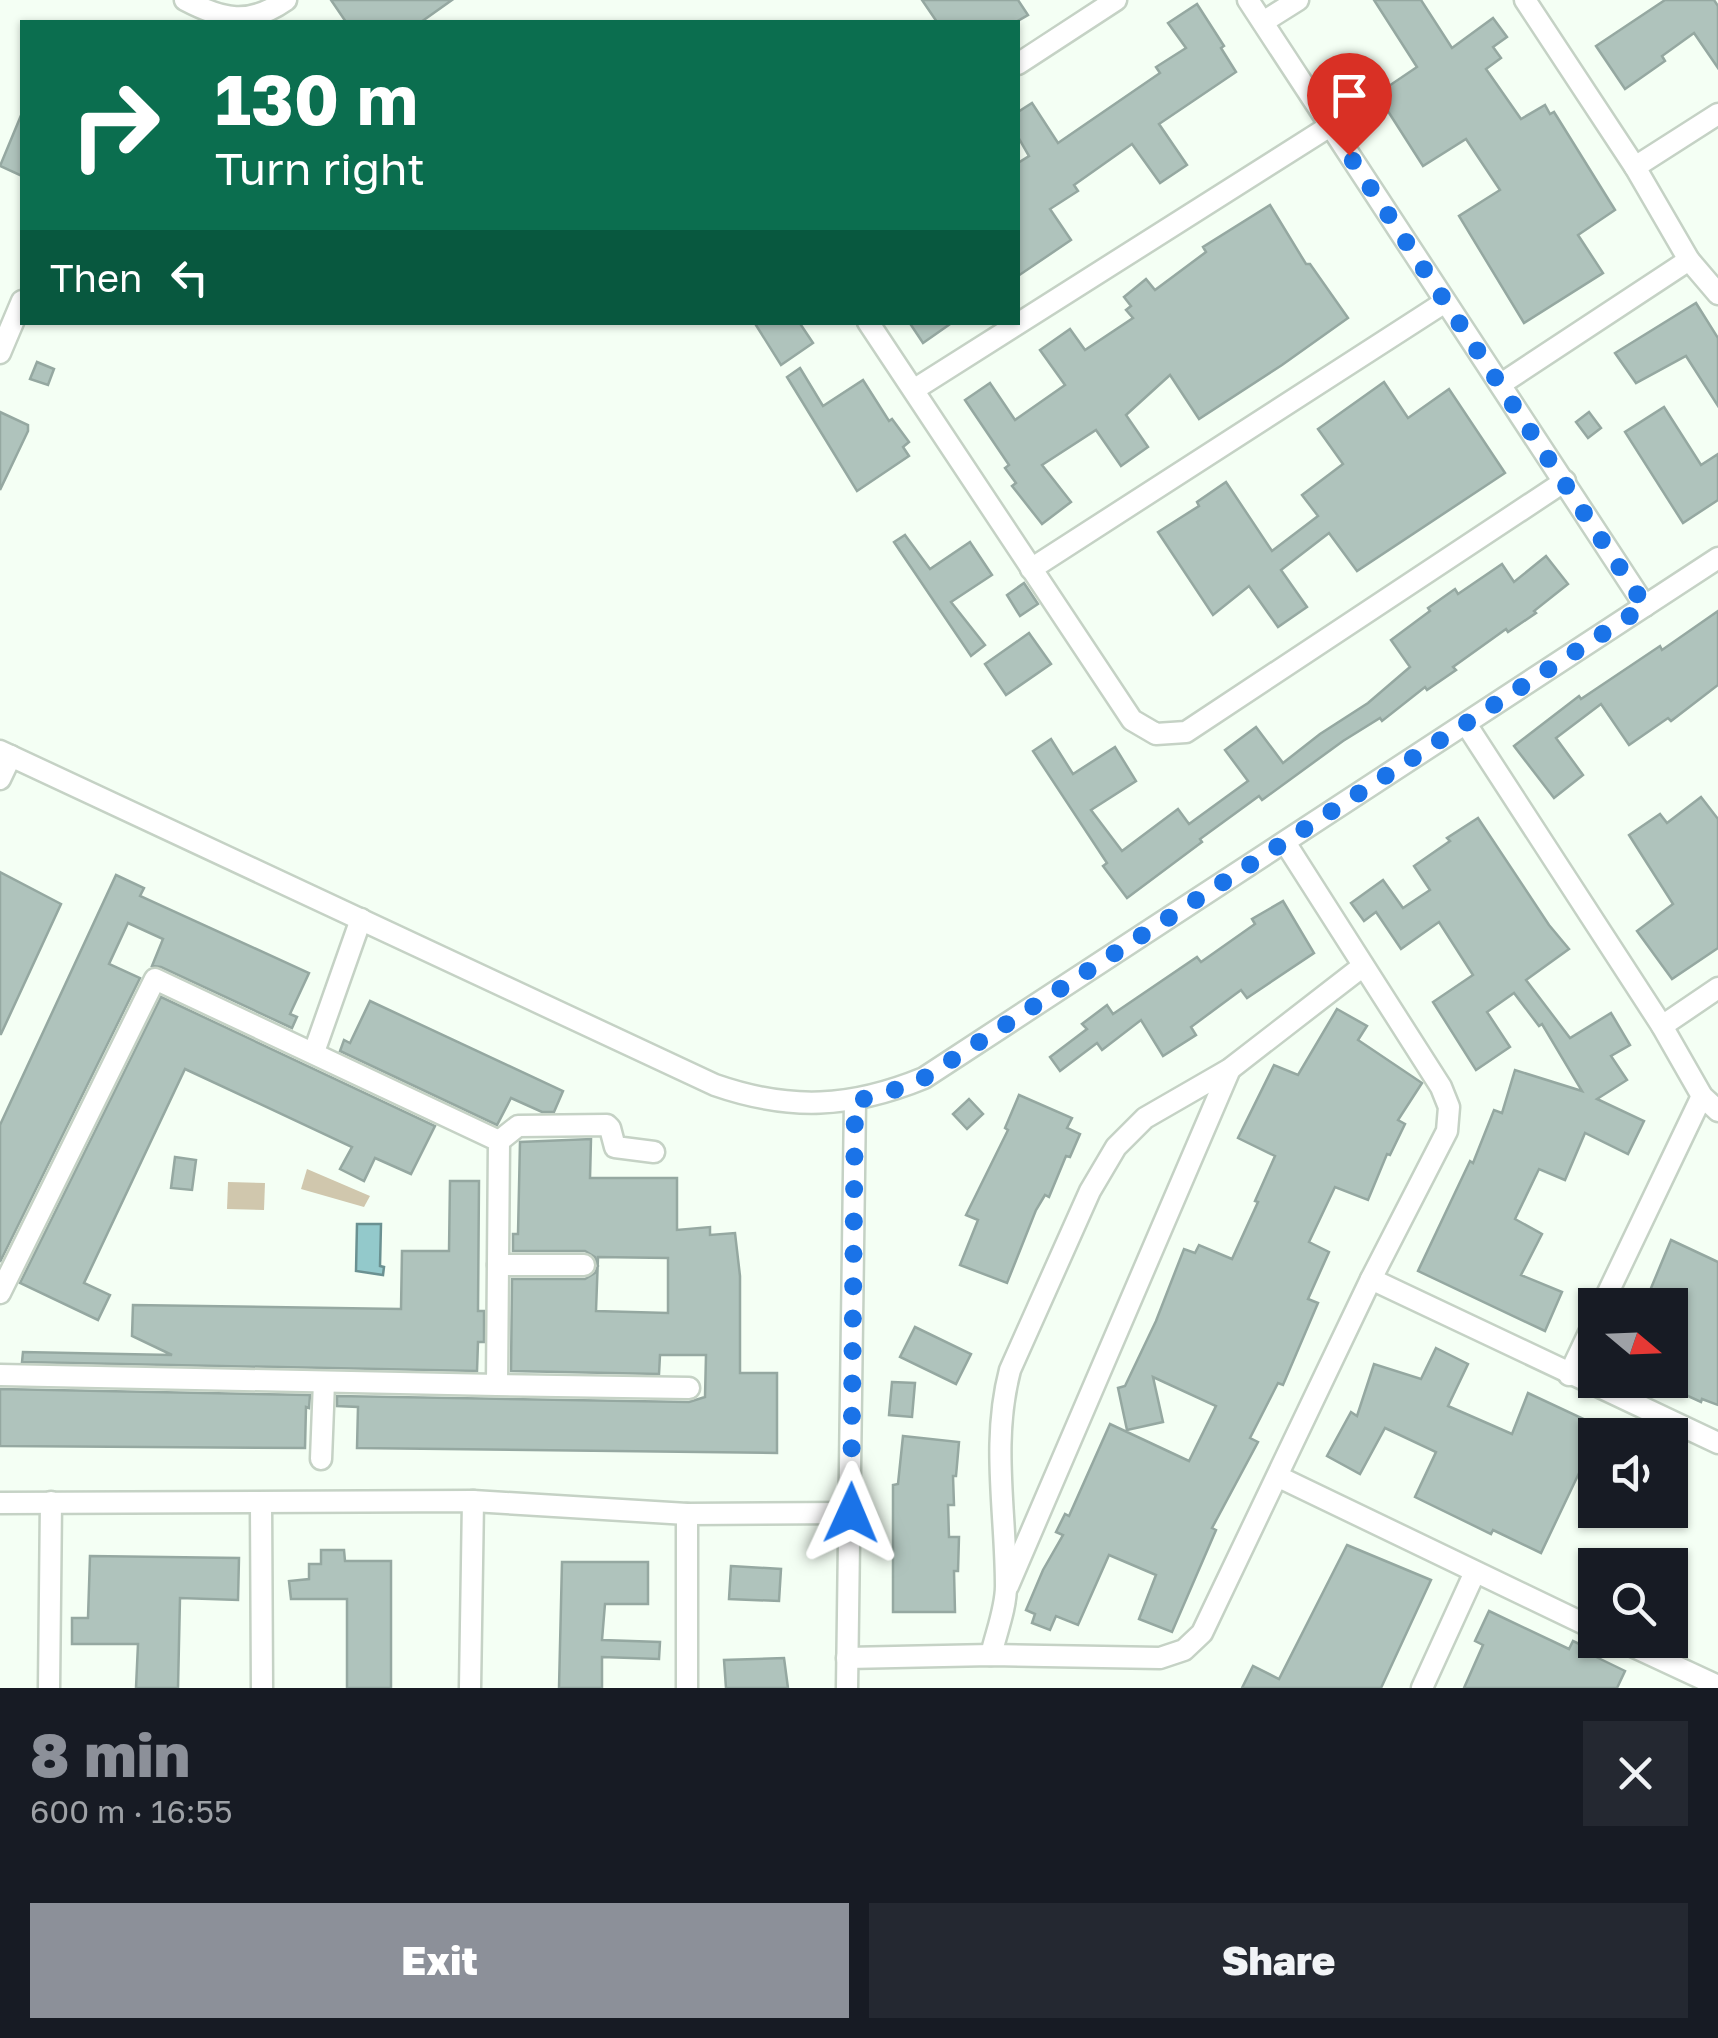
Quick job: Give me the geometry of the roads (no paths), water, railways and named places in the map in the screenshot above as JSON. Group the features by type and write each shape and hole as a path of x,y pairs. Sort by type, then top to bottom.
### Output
{"street":[{"path":"185,0 211,14 248,17 267,14 286,0"},
{"path":"1020,63 1116,0"},
{"path":"1248,0 1645,606"},
{"path":"1262,22 1298,0"},
{"path":"1526,0 1635,167 1689,260 1718,294"},
{"path":"1635,167 1718,114"},
{"path":"1020,322 1330,126"},
{"path":"1501,384 1689,260"},
{"path":"1030,569 1445,302"},
{"path":"0,353 20,306"},
{"path":"870,325 1132,720 1156,734 1186,732 1565,481"},
{"path":"915,389 1016,325"},
{"path":"0,778 5,754 745,1095 806,1104 855,1101 924,1078 1718,558"},
{"path":"1466,724 1662,1026 1702,1096 1718,1111"},
{"path":"847,1658 1160,1658 1184,1650 1202,1634 1446,1131 1449,1107 1441,1087 1286,844"},
{"path":"314,1052 361,919"},
{"path":"1006,1591 999,1434 1002,1400 1010,1370 1090,1191 1116,1147 1144,1118 1230,1069 1363,966"},
{"path":"0,1293 153,981 159,979 499,1140"},
{"path":"1662,1026 1718,988"},
{"path":"991,1655 1006,1591 1230,1069"},
{"path":"1610,1288 1702,1096"},
{"path":"847,1688 855,1101"},
{"path":"499,1140 518,1126 607,1125 615,1147 654,1152"},
{"path":"497,1385 499,1140"},
{"path":"498,1265 584,1265"},
{"path":"1371,1280 1718,1443"},
{"path":"1569,1375 1578,1356"},
{"path":"0,1376 689,1388"},
{"path":"321,1458 324,1382"},
{"path":"1280,1477 1578,1621"},
{"path":"0,1503 473,1501 687,1514 851,1513"},
{"path":"470,1688 473,1501"},
{"path":"50,1688 51,1502"},
{"path":"261,1503 262,1688"},
{"path":"687,1514 687,1688"},
{"path":"1422,1688 1474,1572"},
{"path":"1645,1658 1674,1678 1718,1686"}],"water":[{"path":"357,1224 381,1224 383,1275 356,1271"}]}
